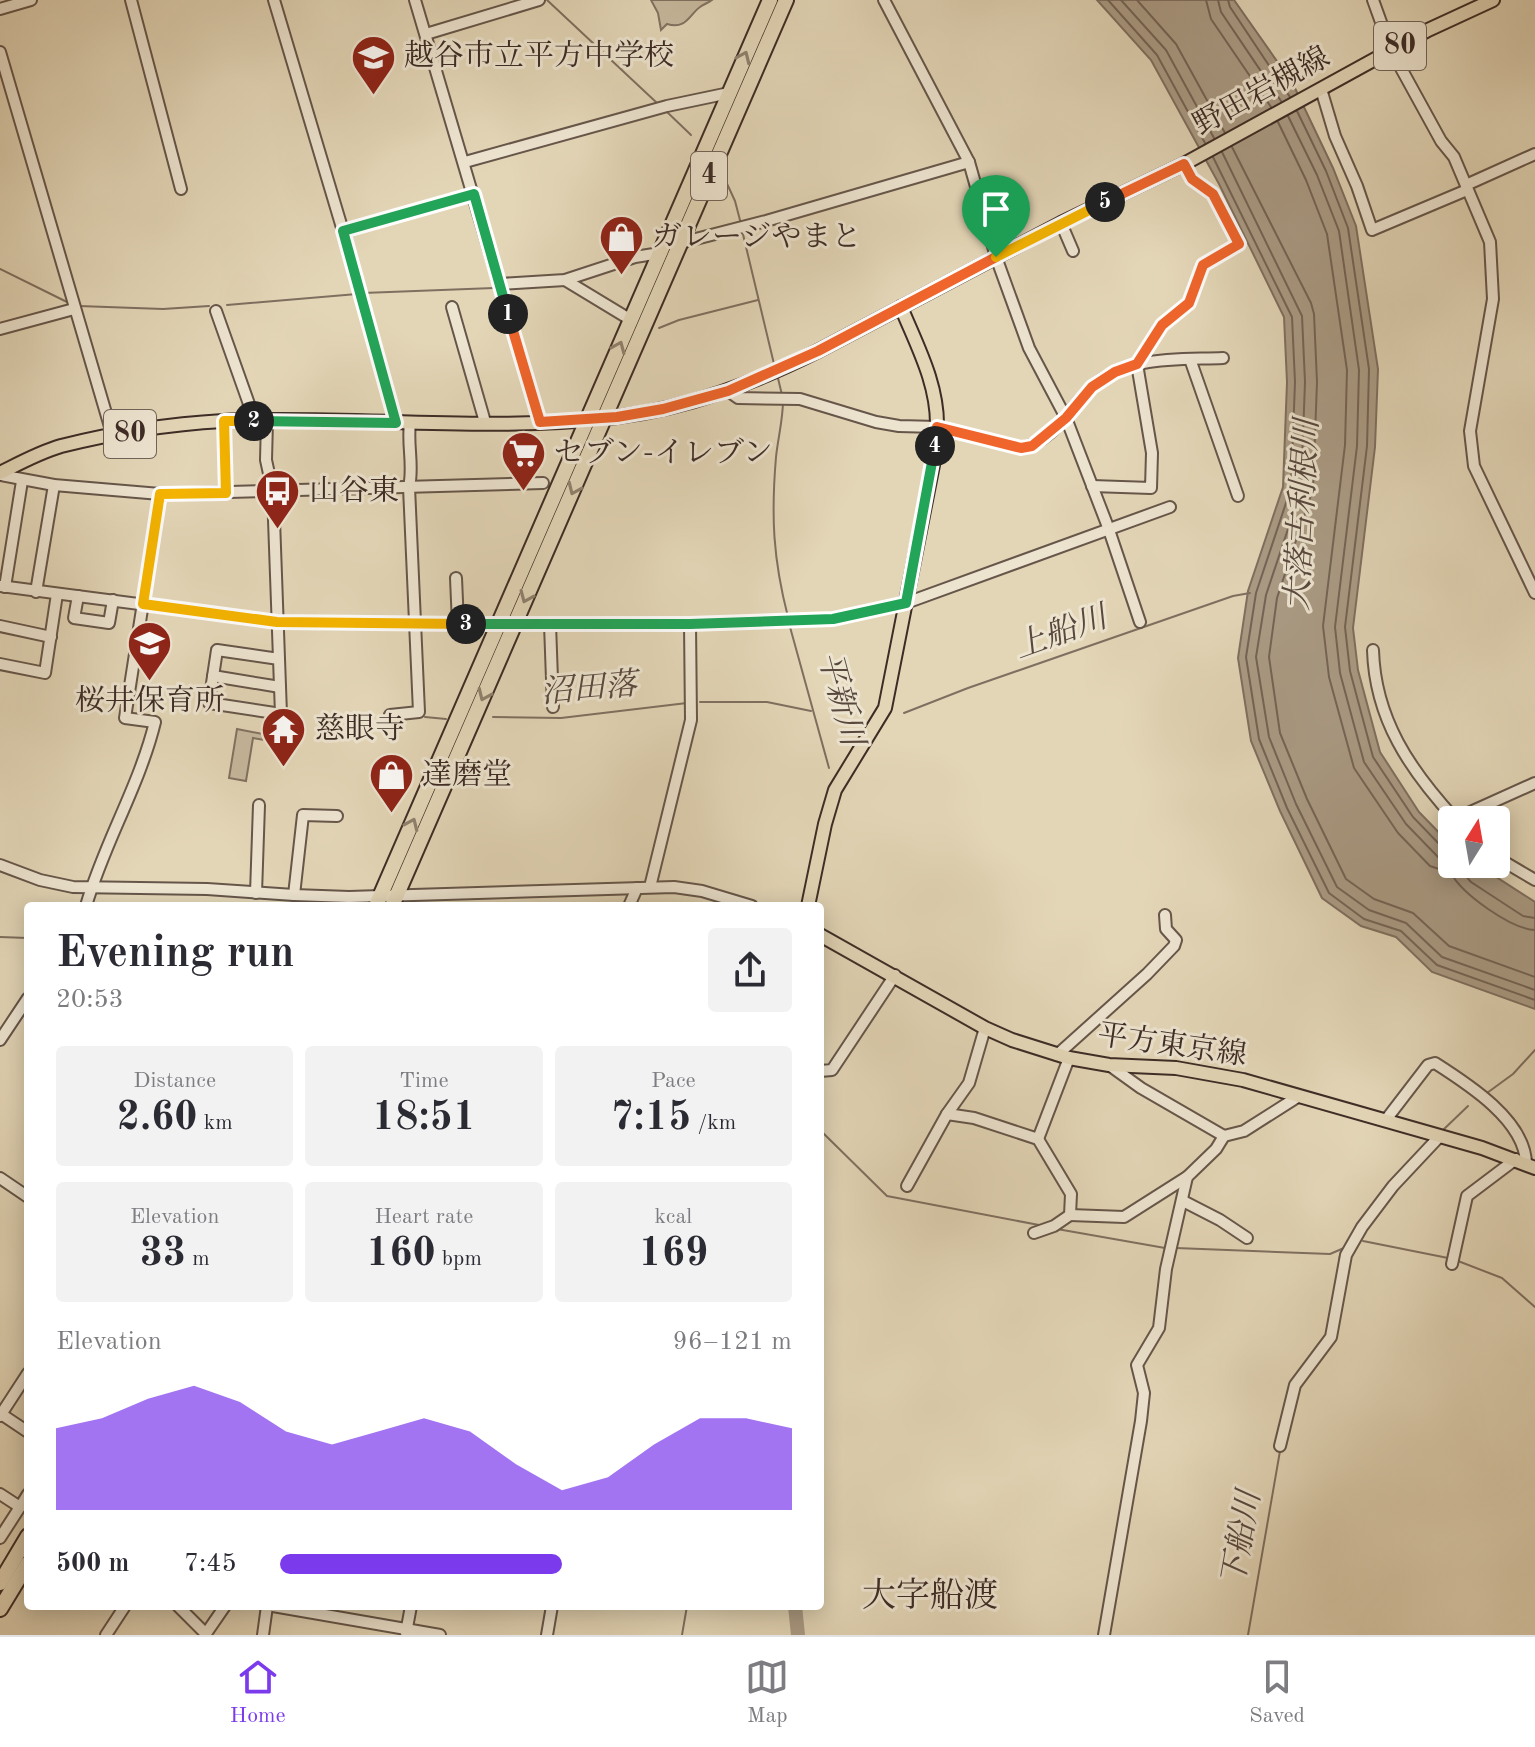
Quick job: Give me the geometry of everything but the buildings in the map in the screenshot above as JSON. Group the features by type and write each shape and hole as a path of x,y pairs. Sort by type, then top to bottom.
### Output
{"highway":[{"name":"4","path":"387,901 499,624 770,0"},
{"name":"4","path":"387,901 515,624 786,0"},
{"path":"0,1583 24,1543"},
{"path":"0,1609 24,1570"}],"main road":[{"name":"野田岩槻線","path":"0,474 60,447 224,421 540,422 605,418 663,409 728,391 775,371 1061,223 1184,164 1428,30 1493,0"},
{"path":"809,902 835,790 885,708 933,465 937,427 934,391 901,307"},
{"name":"平方東京線","path":"824,937 985,1028 1012,1040 1063,1056 1109,1065 1213,1073 1526,1164"}],"street":[{"path":"0,9 31,0"},
{"path":"131,0 181,189"},
{"path":"274,0 396,423"},
{"path":"415,0 540,422"},
{"path":"426,34 539,0"},
{"path":"884,0 969,162 996,257 1029,348 1066,418 1140,622"},
{"path":"1373,0 1391,50 1441,141 1454,157 1490,242 1493,299 1470,431 1470,452 1474,466 1531,574 1535,593"},
{"path":"0,52 113,437"},
{"path":"1321,89 1335,136 1372,230 1535,154"},
{"path":"465,162 662,108 729,93"},
{"path":"680,243 969,162"},
{"path":"1092,486 1151,488 1152,453 1137,364 1162,325 1189,303 1203,265 1239,244 1213,194 1192,179 1184,164"},
{"path":"343,231 474,194"},
{"path":"1061,223 1073,251"},
{"path":"500,284 569,282 635,257 660,253"},
{"path":"569,282 631,320"},
{"path":"452,307 485,422"},
{"path":"0,329 74,309"},
{"path":"216,311 261,421 273,492 281,714 209,703 217,650 279,659"},
{"path":"728,391 738,398 800,399 876,422 937,427 1021,448 1032,446 1066,418 1092,387 1115,372 1137,364 1223,358"},
{"path":"1190,359 1238,496"},
{"path":"224,421 226,493"},
{"path":"390,715 419,712 409,487 412,478 407,442 410,423"},
{"path":"0,474 22,481 54,485 160,494 543,483"},
{"path":"22,481 2,587 277,622 690,624 833,619 906,603 1170,507"},
{"path":"36,592 54,485"},
{"path":"87,902 90,888 134,789 155,722 125,718 160,494"},
{"path":"456,578 458,624"},
{"path":"0,664 45,673 57,594"},
{"path":"78,596 74,618 109,623 113,600"},
{"path":"550,624 553,707"},
{"path":"650,887 691,720 690,624"},
{"path":"0,626 51,637"},
{"path":"1373,650 1378,691 1394,736 1422,784 1443,806"},
{"path":"213,676 280,687"},
{"path":"1484,806 1535,783"},
{"path":"254,902 258,893 259,805"},
{"path":"294,895 303,815 337,816"},
{"path":"0,865 40,880 90,888 207,889 387,901 650,887 702,891 739,902"},
{"path":"1510,865 1535,880"},
{"path":"631,902 637,888"},
{"path":"1038,1139 1063,1056 1174,946 1176,940 1166,929 1165,915"},
{"path":"824,1071 832,1070 895,975"},
{"path":"0,1040 24,1004"},
{"path":"907,1186 947,1114 969,1083 985,1028"},
{"path":"1385,1121 1428,1065 1435,1063 1472,1086 1511,1124 1526,1151 1526,1164 1467,1196 1452,1264"},
{"path":"1109,1065 1125,1078 1224,1136"},
{"path":"1034,1233 1054,1226 1070,1215 1124,1217 1187,1177 1216,1149 1224,1136 1244,1131 1299,1096"},
{"path":"947,1114 974,1118 1038,1139 1071,1194 1070,1215"},
{"path":"1280,1446 1295,1385 1331,1337 1346,1255 1362,1227 1393,1186 1439,1137"},
{"path":"1104,1635 1141,1421 1144,1393 1137,1365 1159,1328 1166,1269 1187,1177"},
{"path":"0,1178 24,1194"},
{"path":"1183,1201 1247,1238"},
{"path":"24,1379 0,1415 24,1430"},
{"path":"0,1494 20,1507"},
{"path":"2,1531 24,1500"},
{"path":"106,1635 122,1610"},
{"path":"182,1610 203,1632 222,1610"},
{"path":"263,1635 269,1610"},
{"path":"291,1610 406,1632 440,1635"},
{"path":"406,1632 410,1610"},
{"path":"547,1635 551,1610"}],"shaded area":[{"path":"651,0 712,0 683,23 667,24 661,30 658,13"},
{"path":"237,729 278,737 277,742 253,738 246,781 229,778"}],"water":[{"name":"大落古利根川","path":"1097,0 1234,0 1293,84 1333,168 1356,226 1378,369 1375,447 1353,628 1358,670 1380,752 1419,812 1438,832 1438,878 1498,878 1535,902 1535,1009 1432,972 1396,937 1361,926 1322,898 1280,811 1251,741 1238,658 1248,591 1283,487 1287,382 1284,317 1219,184 1151,60"}],"waterway":[{"name":"平新川","path":"547,0 657,103"},
{"name":"平新川","path":"665,110 691,135"},
{"name":"平新川","path":"723,175 741,224"},
{"name":"平新川","path":"742,230 774,364"},
{"path":"0,269 69,303"},
{"path":"363,293 494,288"},
{"path":"227,305 357,294"},
{"path":"659,328 758,300"},
{"path":"79,306 163,309 209,306"},
{"name":"平新川","path":"777,374 782,395"},
{"name":"平新川","path":"783,401 776,457 774,518 776,556 788,617"},
{"name":"上船川","path":"904,713 1233,596 1250,593"},
{"name":"平新川","path":"790,627 829,768"},
{"name":"沼田落","path":"700,702 767,702 811,711"},
{"name":"沼田落","path":"493,717 561,718 687,703"},
{"name":"沼田落","path":"425,717 446,719"},
{"path":"0,937 24,938"},
{"name":"下船川","path":"1487,1093 1513,1074 1535,1050"},
{"name":"下船川","path":"1442,1131 1468,1106"},
{"path":"824,1134 887,1196 1039,1225"},
{"path":"1057,1229 1165,1248"},
{"name":"下船川","path":"1349,1239 1355,1229"},
{"path":"1363,1241 1448,1258"},
{"path":"1176,1248 1330,1254 1344,1248"},
{"name":"下船川","path":"1338,1271 1340,1255"},
{"path":"1458,1261 1502,1278 1535,1307"},
{"name":"下船川","path":"1248,1635 1280,1451"},
{"path":"682,1635 686,1610"},
{"name":"平新川","path":"795,1610 798,1635"}],"place":[{"name":"越谷市立平方中学校","path":"373,96"},
{"name":"ガレージやまと","path":"621,277"},
{"name":"セブン-イレブン","path":"523,493"},
{"name":"山谷東","path":"278,531"},
{"name":"桜井保育所","path":"150,683"},
{"name":"慈眼寺","path":"284,769"},
{"name":"達磨堂","path":"391,815"}],"district":[{"name":"大字船渡","path":"930,1597"}],"route":[{"path":"1184,164 1192,179 1213,194 1239,244 1203,265 1189,303 1162,325 1137,364 1115,372 1092,387 1066,418 1032,446 1021,448 937,427 918,553 906,603 833,619 690,624 277,622 143,604 160,494 226,493 224,421 396,423 343,231 474,194 540,422 617,417 663,409 728,391 818,351 996,257 1184,164"}]}
